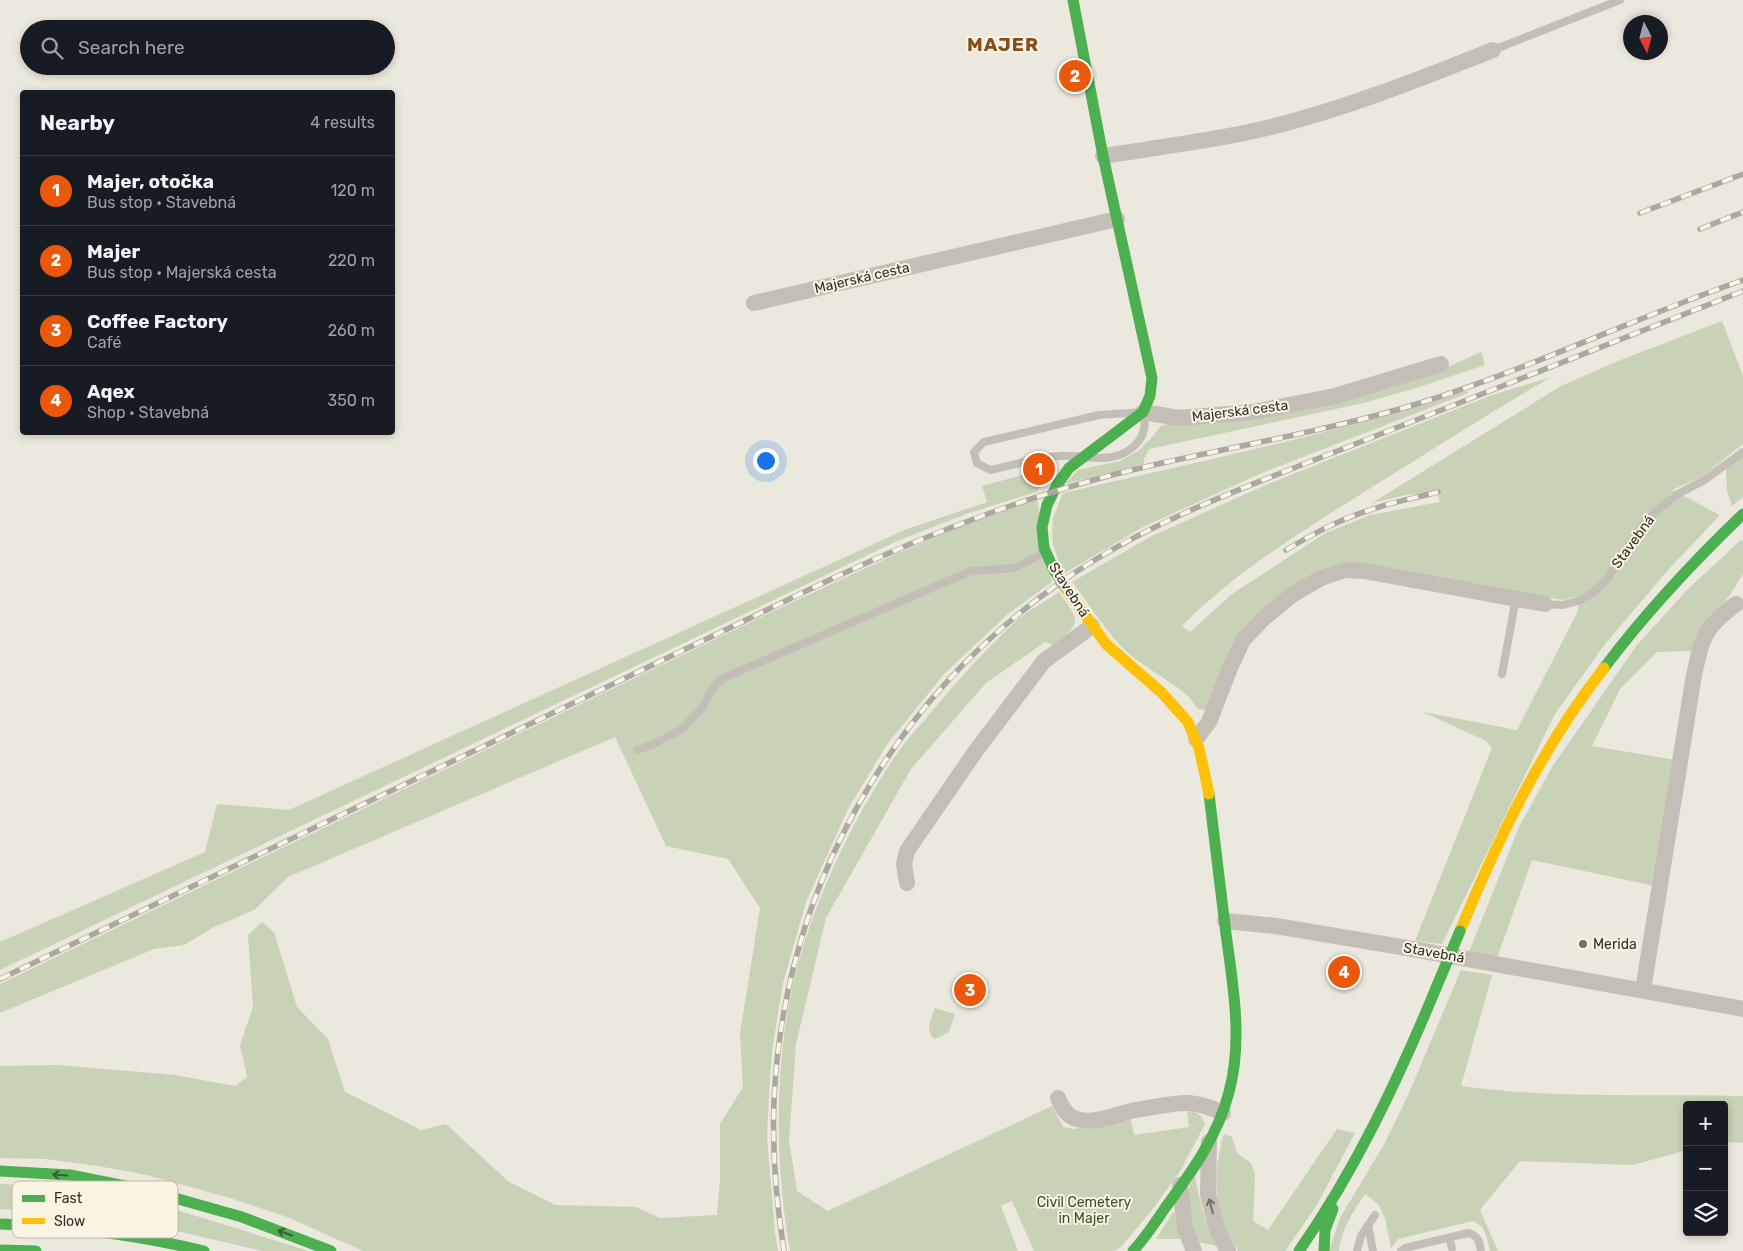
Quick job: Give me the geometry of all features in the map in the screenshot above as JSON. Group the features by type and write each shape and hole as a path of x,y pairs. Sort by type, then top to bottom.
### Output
{"main road":[{"path":"1073,0 1104,156 1152,378 1152,391 1149,403 1143,412"},
{"name":"Stavebná","path":"1133,1251 1209,1142 1223,1113 1232,1086 1234,1045 1232,978 1209,794 1204,764 1196,739 1187,721 1170,701 1109,647 1092,626 1055,573 1046,552 1042,535 1044,518 1052,492 1059,480 1069,468 1143,412"},
{"path":"1299,1251 1340,1189 1384,1109 1487,868 1528,784 1566,721 1644,615 1702,553 1743,514"},
{"path":"0,1171 70,1175 100,1181"},
{"path":"1324,1251 1325,1230 1340,1189"},
{"path":"178,1199 242,1217 331,1251"},
{"path":"140,1238 204,1251"},
{"path":"0,1250 36,1251"}],"street":[{"path":"1104,156 1274,126 1355,102 1493,50"},
{"name":"Majerská cesta","path":"754,303 1117,218"},
{"name":"Majerská cesta","path":"1143,412 1179,418 1253,412 1335,396 1441,364"},
{"name":"Stavebná","path":"1196,739 1209,722 1243,640 1271,612 1292,595 1321,578 1345,570 1364,571 1545,604"},
{"path":"1643,990 1694,675 1701,646 1710,626 1739,602"},
{"path":"907,883 904,864 907,851 974,752 1044,661 1092,626"},
{"name":"Stavebná","path":"1224,921 1276,926 1743,1009"},
{"path":"1058,1098 1066,1113 1082,1120 1094,1120 1136,1110 1188,1103 1206,1106 1223,1113"},
{"name":"Stavebná","path":"1209,1142 1208,1194 1218,1232 1228,1251"},
{"path":"1180,1185 1185,1228 1194,1251"}],"lane":[{"path":"1493,50 1620,0"},
{"path":"1143,412 1146,422 1145,431 1138,443 1122,454 1103,458 1084,457 1058,456 990,470 977,463 974,452 984,442 1098,415 1143,412"},
{"name":"Stavebná","path":"1545,604 1578,602 1593,593 1606,579 1640,528 1653,514 1678,494 1703,481 1743,452"},
{"path":"637,750 654,744 682,729 702,708 711,691 721,679 971,571 1014,568 1046,552"},
{"path":"1502,674 1516,598"},
{"path":"1357,1251 1361,1236 1375,1215"},
{"path":"1368,1226 1373,1251"},
{"path":"1401,1251 1405,1248 1426,1247 1468,1233 1478,1238 1482,1251"},
{"path":"1449,1238 1452,1248"}],"green space":[{"path":"1722,321 1743,376 1743,444 1700,478 1672,490 1720,515 1668,570 1605,644 1555,714 1442,944 1415,941 1492,748 1486,741 1423,712 1517,730 1577,613 1581,596 1563,600 1351,562 1318,573 1265,611 1206,709 1200,710 1189,697 1143,665 1119,644 1072,582 1150,537 1268,484 1492,395 1551,377 1482,418 1271,552 1225,587 1182,626 1190,632 1232,594 1324,534 1370,515 1440,502 1437,492 1406,495 1372,503 1561,386 1618,361"},
{"path":"1481,352 1485,365 1419,387 1364,403 1149,449 1144,459 1144,464 1065,484 1078,470 1120,461 1138,451 1162,425 1315,407 1428,376"},
{"path":"1467,391 1468,393 1264,472 1143,527 1063,574 1052,541 1053,518 1063,493 1317,434"},
{"path":"1743,457 1743,497 1732,506 1727,491 1726,469"},
{"path":"1037,471 1043,484 1036,492 966,514 895,542 0,970 0,942 205,852 217,804 289,810 907,529 987,502 982,486"},
{"path":"1037,500 1052,582 1009,613 945,673 888,743 848,809 806,902 783,983 772,1051 767,1137 778,1251 363,1251 287,1217 178,1184 178,1181 169,1181 98,1166 46,1159 0,1158 0,1066 59,1065 175,1075 235,1086 247,1077 240,1045 253,1007 248,935 262,922 274,932 297,1007 328,1039 345,1092 421,1130 446,1124 509,1182 555,1205 636,1207 660,1218 717,1215 720,1180 720,1124 743,1087 740,1034 760,908 728,859 666,846 615,737 288,877 254,910 214,927 184,945 154,949 0,1013 0,984 780,608 898,553 969,523"},
{"path":"1741,540 1743,542 1743,574 1730,595 1709,621 1693,651 1657,652 1620,689 1592,746 1676,760 1655,886 1532,860 1497,958 1469,952 1519,827 1552,767 1637,645 1687,590"},
{"name":"Civil Cemetery in Majer","path":"1059,592 1074,615 1074,626 1053,645 1045,642 986,683 911,769 826,918 796,1044 789,1140 797,1191 828,1211 1052,1106 1063,1127 1074,1129 1130,1117 1134,1135 1189,1127 1187,1111 1199,1114 1205,1124 1182,1168 1155,1206 1122,1246 1115,1251 1034,1251 1012,1201 1001,1206 1018,1251 790,1251 781,1185 779,1151 782,1050 793,984 822,893 866,804 906,742 959,679 1003,633 1025,614"},
{"path":"1461,970 1492,975 1461,1086 1531,1093 1743,1096 1743,1143 1728,1142 1728,1101 1683,1101 1683,1151 1633,1165 1520,1161 1480,1210 1498,1251 1490,1251 1483,1229 1473,1221 1398,1239 1391,1248 1385,1218 1378,1204 1365,1194 1345,1228 1339,1251 1329,1251 1340,1218 1386,1141 1409,1093"},
{"path":"935,1008 955,1014 949,1032 935,1039 929,1029"},
{"path":"1337,1129 1355,1133 1315,1208 1285,1251 1238,1251 1222,1223 1217,1202 1217,1167 1224,1134 1232,1137 1237,1153 1251,1163 1255,1175 1253,1221 1268,1230"},
{"path":"1195,1176 1203,1212 1217,1246 1199,1242 1190,1223 1188,1192"},
{"path":"0,1184 12,1185 12,1210 0,1209"},
{"path":"178,1210 309,1251 262,1251 178,1231"},
{"path":"1174,1211 1182,1239 1156,1239"}],"railway":[{"path":"1640,213 1743,174"},
{"path":"1700,229 1743,212"},
{"path":"0,979 895,550 966,522 1075,485 1189,457 1344,424 1461,390 1743,280"},
{"path":"784,1251 775,1176 774,1100 782,1023 799,948 824,876 857,808 897,744 945,684 1000,630 1061,582 1096,559 1169,520 1246,487 1743,291"},
{"path":"1286,550 1327,527 1348,518 1387,505 1438,492"}],"traffic: fast":[{"path":"1067,590 1054,570 1044,548 1042,527 1047,505 1057,485 1069,468 1143,412 1150,396 1152,378 1103,156 1073,0"},
{"path":"1604,668 1670,588 1743,514"},
{"path":"1133,1251 1150,1230 1211,1139 1224,1108 1233,1073 1236,1033 1234,993 1209,794"},
{"path":"1436,988 1460,931"},
{"path":"1299,1251 1320,1220 1375,1123 1407,1056 1436,988"},
{"path":"0,1171 70,1175 100,1181"},
{"path":"178,1199 242,1217 331,1251"},
{"path":"1324,1251 1325,1230 1333,1209"},
{"path":"0,1224 12,1225"},
{"path":"141,1238 204,1251"},
{"path":"0,1250 36,1251"}],"traffic: slow":[{"path":"1067,590 1106,644 1162,693 1188,722 1199,748 1209,794"},
{"path":"1460,931 1506,828 1541,762 1560,730 1604,668"}],"place":[{"name":"Majer","path":"1075,76"},
{"name":"Majer, otočka","path":"1039,469"},
{"name":"Merida","path":"1583,944"},
{"name":"Aqex","path":"1344,972"},
{"name":"Coffee Factory","path":"970,990"}],"district":[{"name":"MAJER","path":"1003,44"}]}
